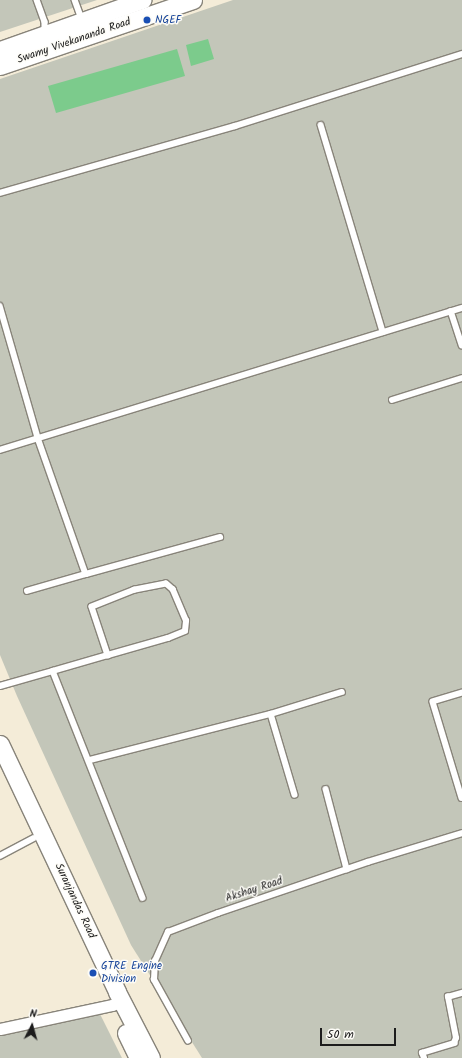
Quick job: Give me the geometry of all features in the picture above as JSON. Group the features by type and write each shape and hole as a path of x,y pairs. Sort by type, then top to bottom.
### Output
{"main road":[{"name":"Swamy Vivekananda Road","path":"0,50 142,0"},
{"name":"Swamy Vivekananda Road","path":"0,66 193,0"},
{"name":"Suranjandas Road","path":"0,744 117,1003 138,1058"},
{"name":"Suranjandas Road","path":"0,771 117,1003 151,1058"}],"street":[{"path":"0,1029 117,1003"}],"lane":[{"path":"37,0 45,22 44,35"},
{"path":"75,0 83,21"},
{"path":"0,192 235,126 462,54"},
{"path":"321,125 383,332"},
{"path":"0,306 38,438 86,574"},
{"path":"0,450 462,308"},
{"path":"452,311 462,345"},
{"path":"392,400 462,378"},
{"path":"27,591 220,537"},
{"path":"0,686 168,638 185,631 186,621 173,590 166,584 135,590 92,607 108,655"},
{"path":"53,671 90,760 144,898"},
{"path":"90,760 272,714 342,692"},
{"path":"462,693 433,702 462,798"},
{"path":"272,714 295,795"},
{"path":"326,789 347,869"},
{"name":"Akshay Road","path":"188,1041 154,980 155,961 168,932 218,912 462,832"},
{"path":"0,856 34,838"},
{"path":"424,1058 422,1053 454,1043 456,1038 448,998 462,993"}],"shaded area":[{"path":"0,0 97,0 0,32"},
{"path":"233,0 462,0 462,1058 202,1058 131,945 17,696 0,655 0,79"},
{"path":"100,1014 122,1058 0,1058 0,1036"}],"green space":[{"path":"208,39 214,59 191,66 186,45"},
{"path":"177,49 185,76 56,113 48,86"}],"place":[{"name":"NGEF","path":"147,20"},
{"name":"GTRE Engine Division","path":"93,973"}]}
